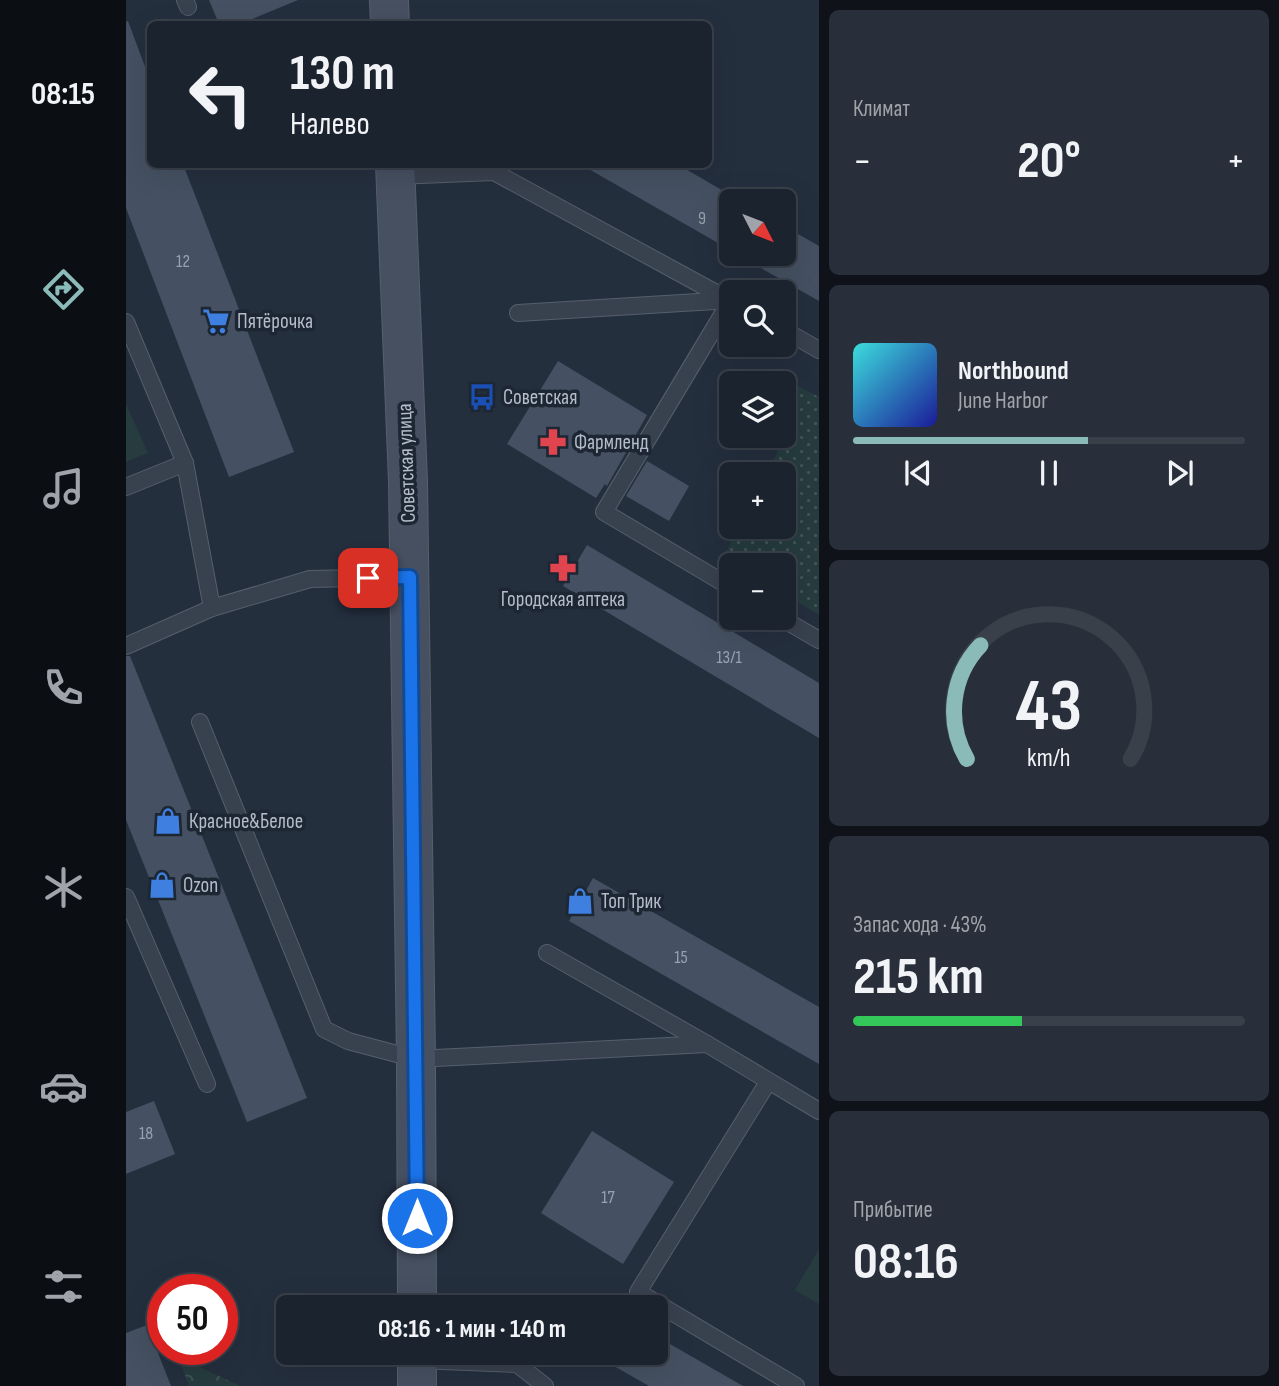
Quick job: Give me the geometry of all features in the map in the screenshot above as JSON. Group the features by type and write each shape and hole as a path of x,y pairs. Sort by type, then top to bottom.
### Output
{"main road":[{"path":"389,0 390,21"},
{"name":"Советская улица","path":"394,170 410,577 417,1295"}],"lane":[{"path":"394,170 494,172 719,294"},
{"path":"518,313 719,301"},
{"path":"719,320 604,512 719,581"},
{"path":"126,322 185,463 212,608"},
{"path":"796,337 819,350"},
{"path":"126,487 185,463"},
{"path":"126,646 212,608 310,579 410,577"},
{"path":"796,627 819,640"},
{"path":"200,722 324,1029 348,1041 416,1059 707,1044"},
{"path":"126,897 207,1084"},
{"path":"547,953 819,1111"},
{"path":"768,1082 638,1292 796,1386"},
{"path":"417,1366 517,1364 545,1386"}],"green space":[{"path":"796,385 819,397 819,615 796,601 796,553 726,553 733,539 796,539 796,462 772,462 778,451 773,448 796,448"},
{"path":"126,404 148,453 126,462"},
{"path":"819,1249 819,1304 795,1290"},
{"path":"181,1365 195,1365 240,1386 189,1386"}],"building":[{"path":"209,0 298,0 247,21 218,21"},
{"path":"128,21 147,72 147,168 185,168 294,452 229,477 126,208"},
{"path":"587,168 684,168 720,189 719,244"},
{"path":"796,233 819,246 819,301 796,288 796,280 782,280 757,266 796,266"},
{"path":"558,361 647,415 607,486 605,484 596,498 507,444"},
{"path":"647,461 689,486 669,521 626,496"},
{"path":"587,545 719,624 719,630 730,630 819,683 819,738 563,586"},
{"path":"126,656 130,656 307,1098 247,1122 126,820"},
{"path":"593,878 819,1007 819,1064 569,921"},
{"path":"154,1101 175,1154 126,1174 126,1112"},
{"path":"592,1131 674,1182 623,1264 541,1213"},
{"path":"147,1325 147,1365 163,1365 171,1386 126,1386 126,1333"},
{"path":"668,1343 743,1386 649,1386 612,1365 668,1365"}],"place":[{"name":"Пятёрочка","path":"216,321"},
{"name":"Советская","path":"482,397"},
{"name":"Фармленд","path":"553,442"},
{"name":"Городская аптека","path":"563,568"},
{"name":"Красное&Белое","path":"168,821"},
{"name":"Ozon","path":"162,885"},
{"name":"Топ Трик","path":"580,901"}],"route":[{"path":"368,578 410,577 417,1218"}]}
